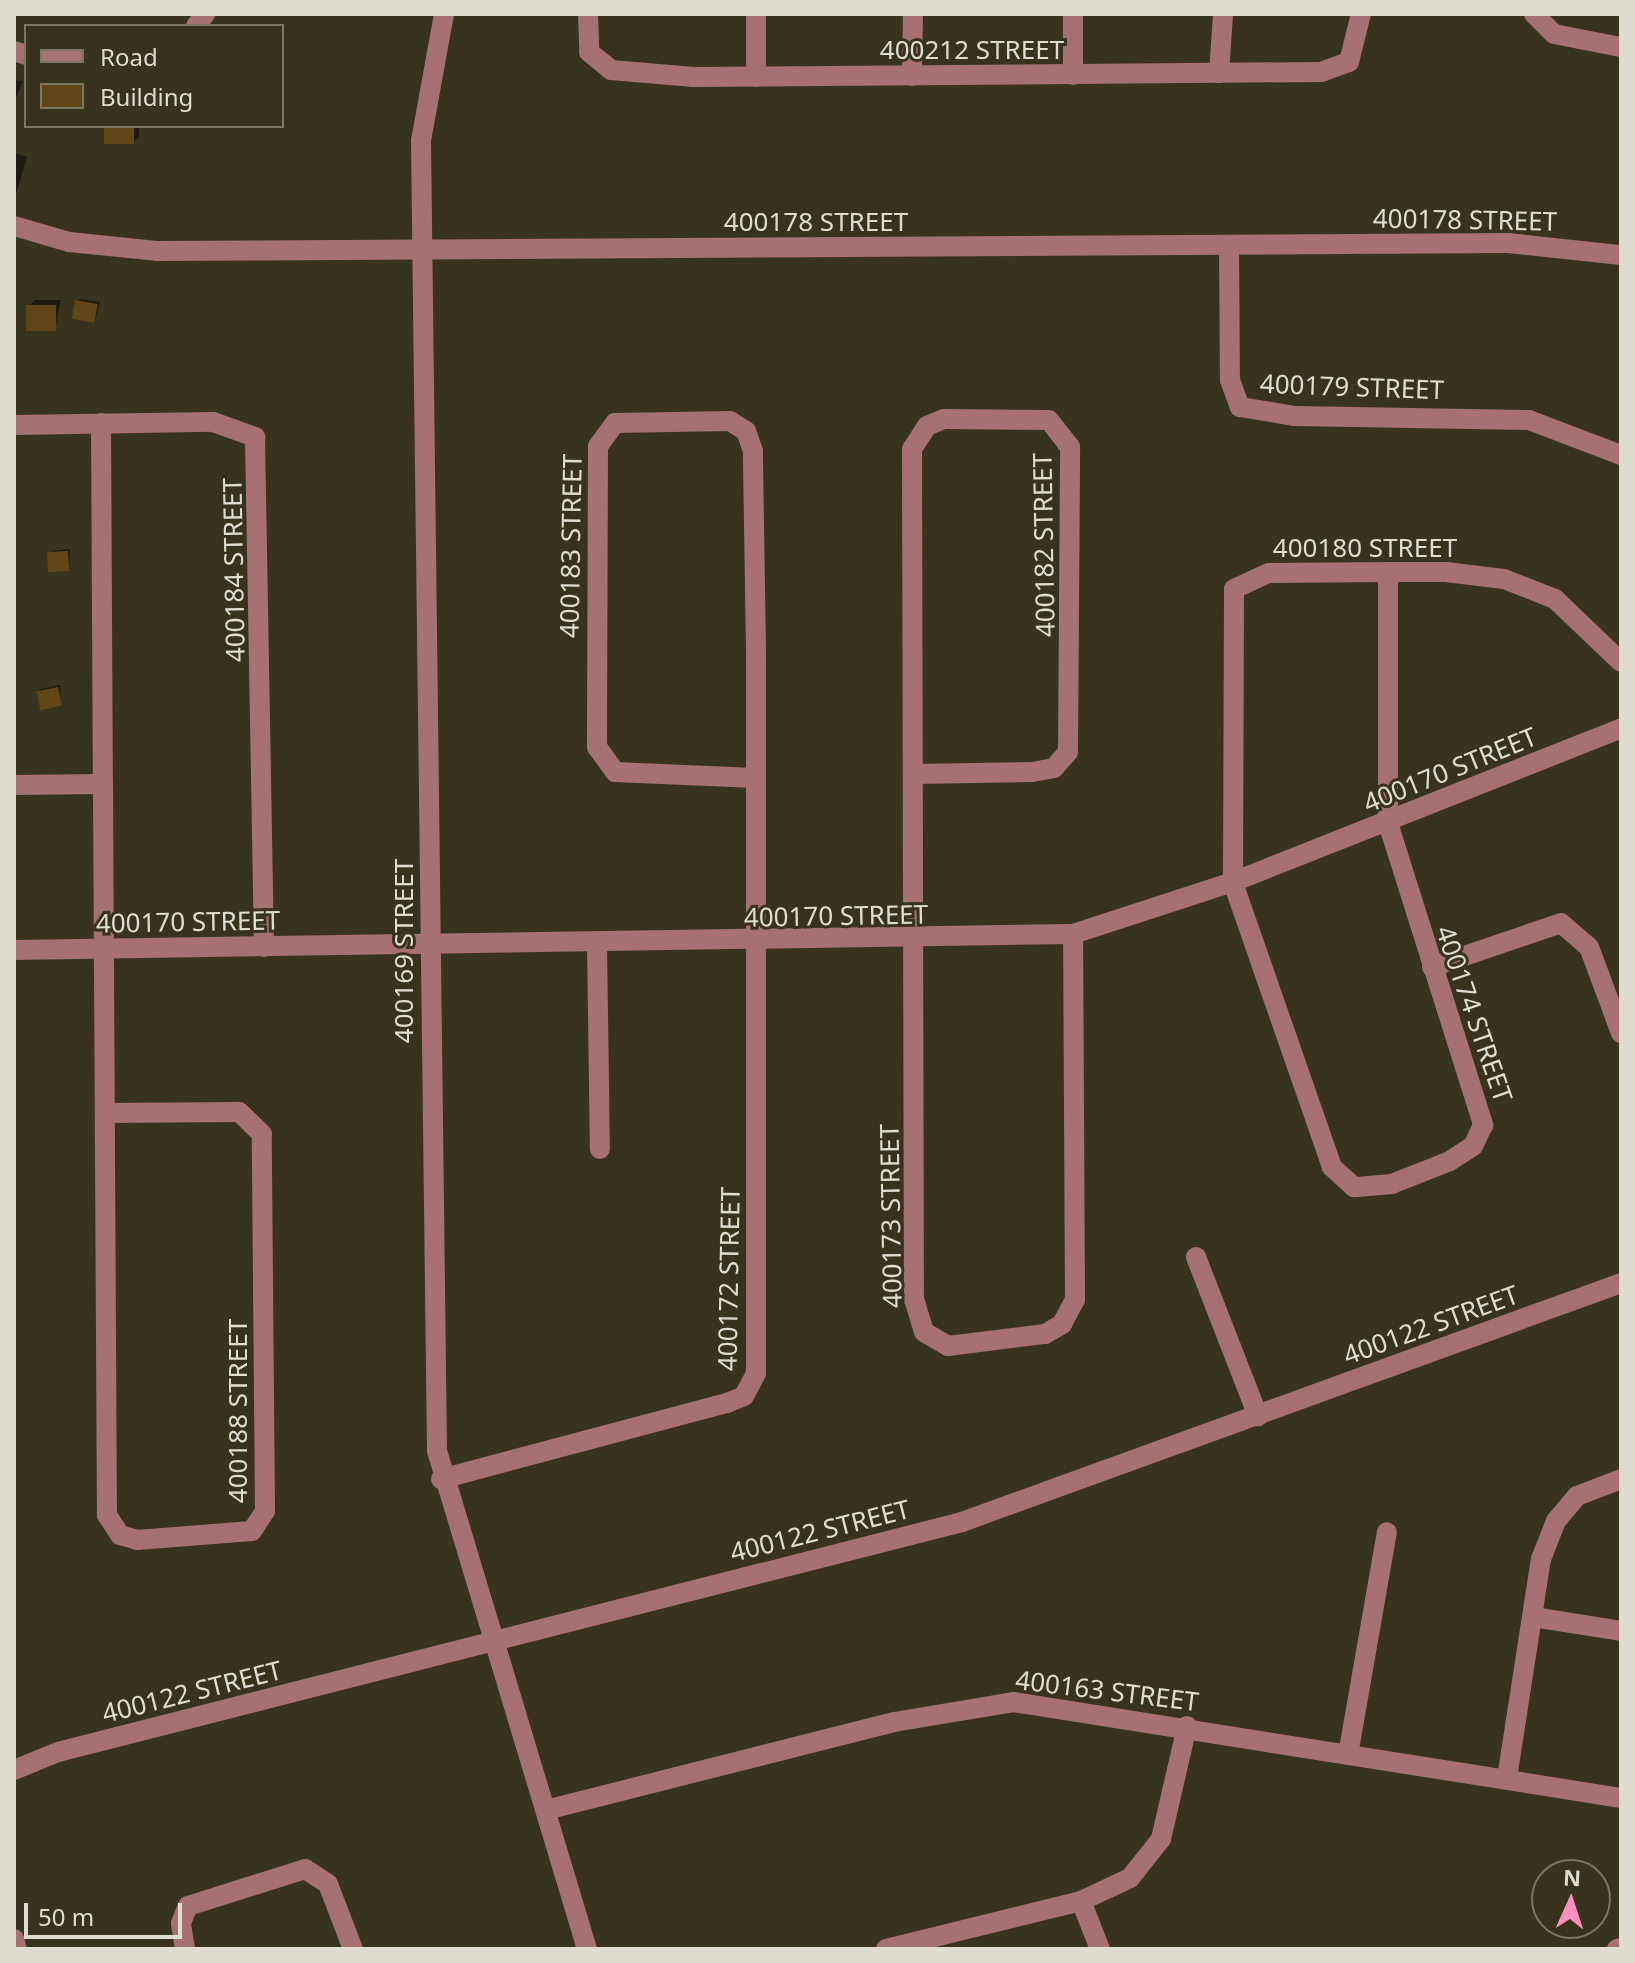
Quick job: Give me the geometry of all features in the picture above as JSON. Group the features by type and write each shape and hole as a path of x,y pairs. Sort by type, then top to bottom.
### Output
{"street":[{"name":"400169 STREET","path":"444,14 421,141 427,251 430,946 441,1479 587,1949"},
{"name":"400212 STREET","path":"588,14 589,52 611,70 756,77 1219,73 1340,68 1354,53 1361,14"},
{"path":"756,14 756,77"},
{"path":"912,76 913,14"},
{"path":"1073,14 1073,75"},
{"path":"1219,73 1223,14"},
{"path":"1534,14 1554,34 1621,47"},
{"name":"400178 STREET","path":"14,226 69,242 157,251 1508,243 1621,255"},
{"name":"400179 STREET","path":"1229,245 1230,380 1240,407 1295,416 1529,420 1621,455"},
{"name":"400183 STREET","path":"755,778 615,772 597,747 598,446 615,423 717,419 740,425 752,440 755,778 756,943"},
{"name":"400182 STREET","path":"915,774 1032,772 1054,768 1068,752 1070,447 1049,420 944,419 914,441 915,774 916,941"},
{"name":"400188 STREET","path":"101,423 105,1113 110,1523 137,1540 252,1531 265,1511 262,1134 239,1112 105,1113"},
{"name":"400184 STREET","path":"14,425 224,423 255,437 264,947"},
{"name":"400174 STREET","path":"1233,882 1332,1167 1354,1187 1423,1174 1481,1135 1478,1098 1432,967 1388,823 1388,572"},
{"name":"400180 STREET","path":"1233,882 1234,589 1269,573 1480,575 1527,585 1590,628 1621,662"},
{"name":"400170 STREET","path":"14,950 916,941 1073,934 1233,882 1621,728"},
{"path":"14,785 103,784"},
{"path":"1432,967 1561,923 1589,947 1621,1033"},
{"name":"400173 STREET","path":"916,941 916,1316 935,1342 983,1347 1045,1334 1062,1324 1075,1300 1073,934"},
{"path":"597,943 600,1149"},
{"name":"400172 STREET","path":"441,1479 727,1403 752,1385 756,943"},
{"path":"1196,1257 1258,1416"},
{"name":"400122 STREET","path":"14,1770 58,1752 962,1522 1621,1283"},
{"path":"1507,1778 1541,1559 1556,1521 1577,1496 1621,1479"},
{"path":"1348,1755 1387,1532"},
{"path":"1533,1617 1621,1631"},
{"name":"400163 STREET","path":"546,1810 982,1704 1058,1706 1621,1798"},
{"path":"886,1949 1081,1901 1150,1861 1187,1726"},
{"path":"185,1949 181,1923 188,1906 305,1869 328,1884 353,1949"},
{"path":"1081,1901 1100,1949"},
{"path":"14,1939 17,1949"}],"building":[{"path":"104,128 134,128 134,144 104,144"},
{"path":"75,300 98,304 94,323 72,319"},
{"path":"26,305 56,305 56,331 26,331"},
{"path":"68,551 69,571 48,572 47,552"},
{"path":"58,687 62,706 40,710 36,692"}]}
